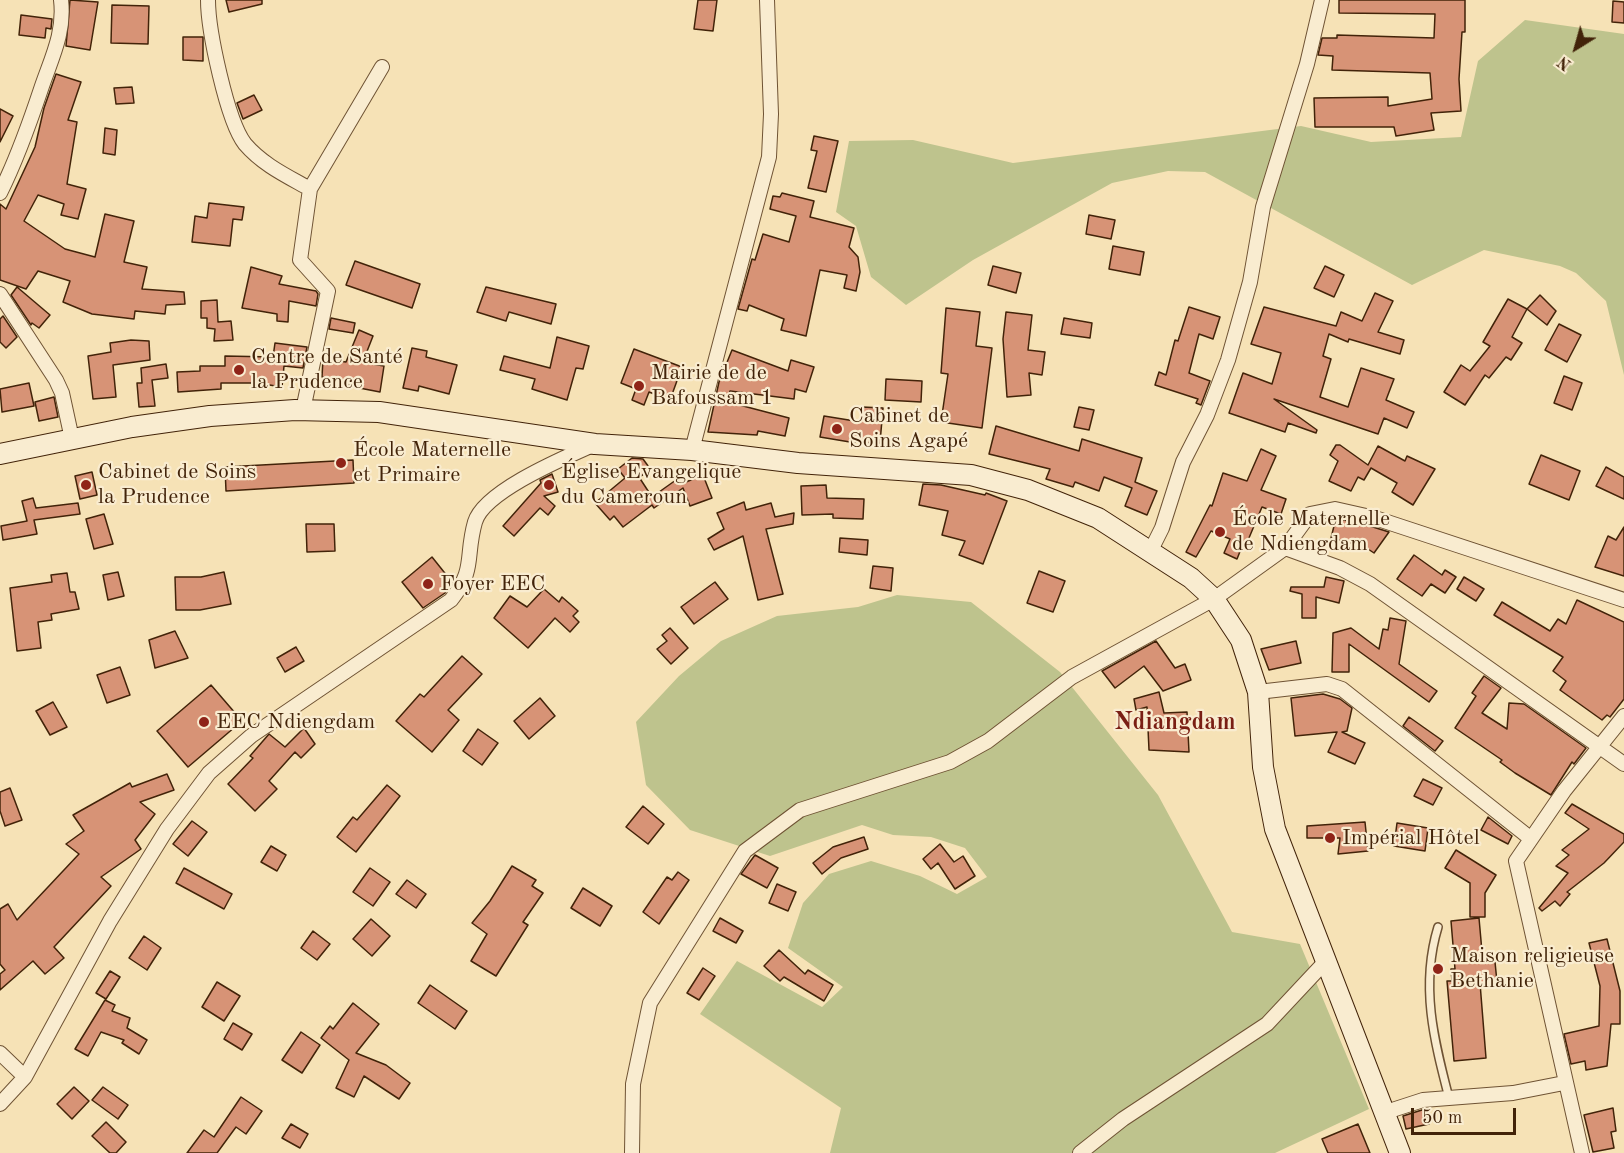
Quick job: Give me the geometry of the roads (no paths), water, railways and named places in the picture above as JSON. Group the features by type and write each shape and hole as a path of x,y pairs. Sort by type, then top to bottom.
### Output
{"street":[{"path":"0,193 24,141 56,51 62,20 61,0"},
{"path":"208,0 208,16 226,99 244,142 273,169 310,189"},
{"path":"692,450 769,157 771,114 767,0"},
{"path":"1151,550 1162,528 1183,462 1207,415 1228,360 1250,282 1263,207 1307,64 1322,0"},
{"path":"303,410 328,291 300,260 310,189 382,67"},
{"path":"0,294 56,380 62,393 72,439"},
{"path":"0,454 72,439 210,416 303,410 379,412 595,444 692,450 798,463 971,475 1064,502 1098,518 1151,550 1214,599 1241,640 1258,692 1263,767 1275,829 1400,1153"},
{"path":"0,1104 25,1077 110,921 167,829 209,773 251,736 451,600 465,583 476,518 501,493 533,472 595,444"},
{"path":"632,1153 633,1084 650,1003 744,851 800,810 950,762 987,741 1072,677 1214,599 1285,548 1311,513 1335,509 1375,518 1624,600"},
{"path":"1285,548 1340,567 1370,584 1624,764"},
{"path":"1258,692 1327,684 1342,689 1530,838"},
{"path":"1582,1153 1516,867 1518,854 1624,716"},
{"path":"1080,1153 1123,1119 1267,1024 1326,961"},
{"path":"0,1053 25,1077"},
{"path":"1383,1113 1423,1101 1513,1093 1564,1083"}],"lane":[{"path":"1438,927 1430,954 1430,999 1433,1034 1449,1098"}],"place":[{"name":"Centre de Santé la Prudence","path":"239,370"},
{"name":"Mairie de de Bafoussam 1","path":"639,386"},
{"name":"Cabinet de Soins Agapé","path":"837,429"},
{"name":"École Maternelle et Primaire","path":"341,463"},
{"name":"Cabinet de Soins la Prudence","path":"86,485"},
{"name":"Église Evangelique du Cameroun","path":"549,485"},
{"name":"École Maternelle de Ndiengdam","path":"1220,532"},
{"name":"Foyer EEC","path":"428,584"},
{"name":"EEC Ndiengdam","path":"204,722"},
{"name":"Impérial Hôtel","path":"1330,838"},
{"name":"Maison religieuse Bethanie","path":"1438,969"}],"district":[{"name":"Ndiangdam","path":"1175,723"}]}
